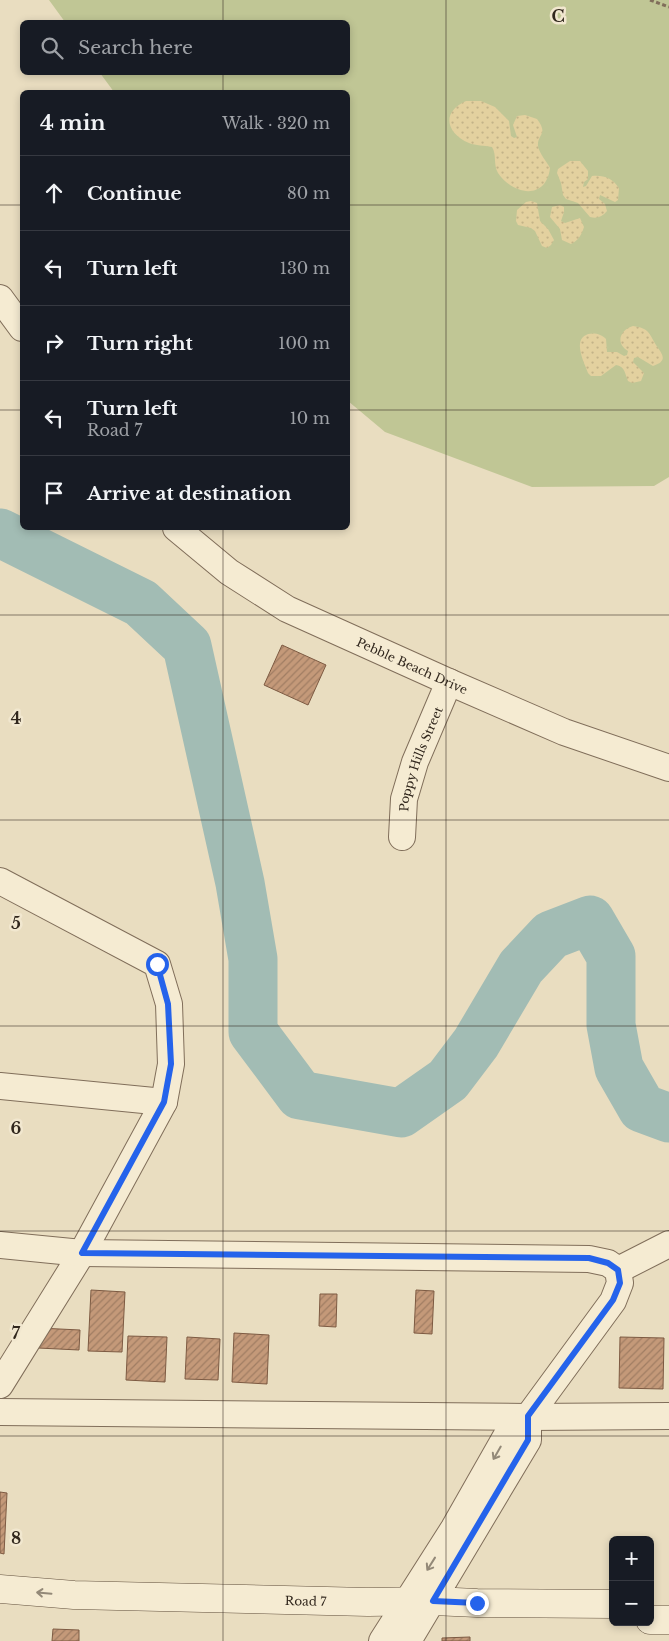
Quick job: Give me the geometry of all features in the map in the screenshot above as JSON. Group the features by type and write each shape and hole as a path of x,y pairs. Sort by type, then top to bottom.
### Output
{"street":[{"path":"0,298 20,325"},
{"name":"Pebble Beach Drive","path":"178,530 230,572 286,609 564,732 669,768"},
{"name":"Poppy Hills Street","path":"402,837 404,799 415,762 449,682"},
{"path":"0,881 157,964 168,1004 171,1064 164,1102 82,1253 0,1385"},
{"path":"0,1086 164,1102"},
{"path":"618,1270 669,1244"},
{"path":"0,1245 82,1253 589,1258 608,1263 618,1270 620,1283 613,1300 528,1416 508,1433 454,1528 416,1608 408,1641"},
{"path":"0,1412 669,1416"},
{"name":"Road 7","path":"0,1589 74,1595 368,1602 477,1619 609,1620"},
{"name":"Road 7","path":"0,1609 94,1613 368,1617 416,1608 477,1603 609,1604"},
{"path":"654,1604 669,1604"},
{"path":"382,1641 416,1608"},
{"path":"654,1620 669,1620"}],"path":[{"path":"650,0 669,7"}],"green space":[{"path":"49,0 669,0 669,477 654,486 532,487 385,432 350,403 350,90 113,90 101,75 350,75 350,20 64,20"}],"sand":[{"path":"466,101 481,101 495,107 509,121 511,136 514,138 517,137 513,125 517,116 525,115 537,119 542,128 538,146 550,168 547,179 542,186 536,190 528,191 512,186 498,173 492,147 474,145 455,134 451,128 450,116 458,106"},
{"path":"570,161 580,161 588,171 588,179 584,182 583,187 586,186 592,176 596,176 611,180 619,188 618,200 615,202 600,195 599,199 605,204 607,211 601,216 597,218 590,217 578,203 566,199 563,195 557,173 558,169"},
{"path":"526,202 537,203 540,221 548,229 554,240 547,248 542,246 535,231 518,225 516,221 517,210"},
{"path":"560,205 564,207 561,221 565,223 580,218 584,227 576,241 571,244 562,240 560,229 550,217 552,207"},
{"path":"633,326 642,328 650,334 663,357 661,362 653,366 638,357 634,358 633,362 644,373 641,381 632,383 628,381 623,369 616,365 601,376 591,376 582,359 580,351 581,340 591,334 603,336 606,339 607,352 617,352 624,356 627,355 628,351 621,344 621,337 625,330"}],"building":[{"path":"282,645 326,665 308,705 264,685"},
{"path":"91,1290 125,1292 122,1352 88,1351"},
{"path":"416,1290 434,1291 432,1334 414,1333"},
{"path":"320,1294 337,1294 336,1327 319,1326"},
{"path":"39,1328 80,1330 79,1350 38,1348"},
{"path":"234,1333 269,1335 267,1384 232,1382"},
{"path":"128,1336 167,1337 165,1382 126,1380"},
{"path":"187,1337 220,1339 218,1380 185,1379"},
{"path":"620,1337 664,1338 663,1389 619,1388"},
{"path":"0,1492 7,1493 4,1554 0,1553"},
{"path":"53,1629 79,1630 79,1641 52,1641"},
{"path":"470,1637 470,1641 442,1641 442,1638"}],"waterway":[{"path":"0,533 141,603 187,646 240,883 253,959 253,1032 300,1095 401,1113 448,1080 476,1043 521,967 551,935 590,920 611,956 611,1025 619,1068 642,1108 669,1118"}],"route":[{"path":"157,964 168,1004 171,1064 164,1102 82,1253 589,1258 608,1263 618,1270 620,1283 613,1300 528,1416 528,1440 433,1601 477,1603"}]}
